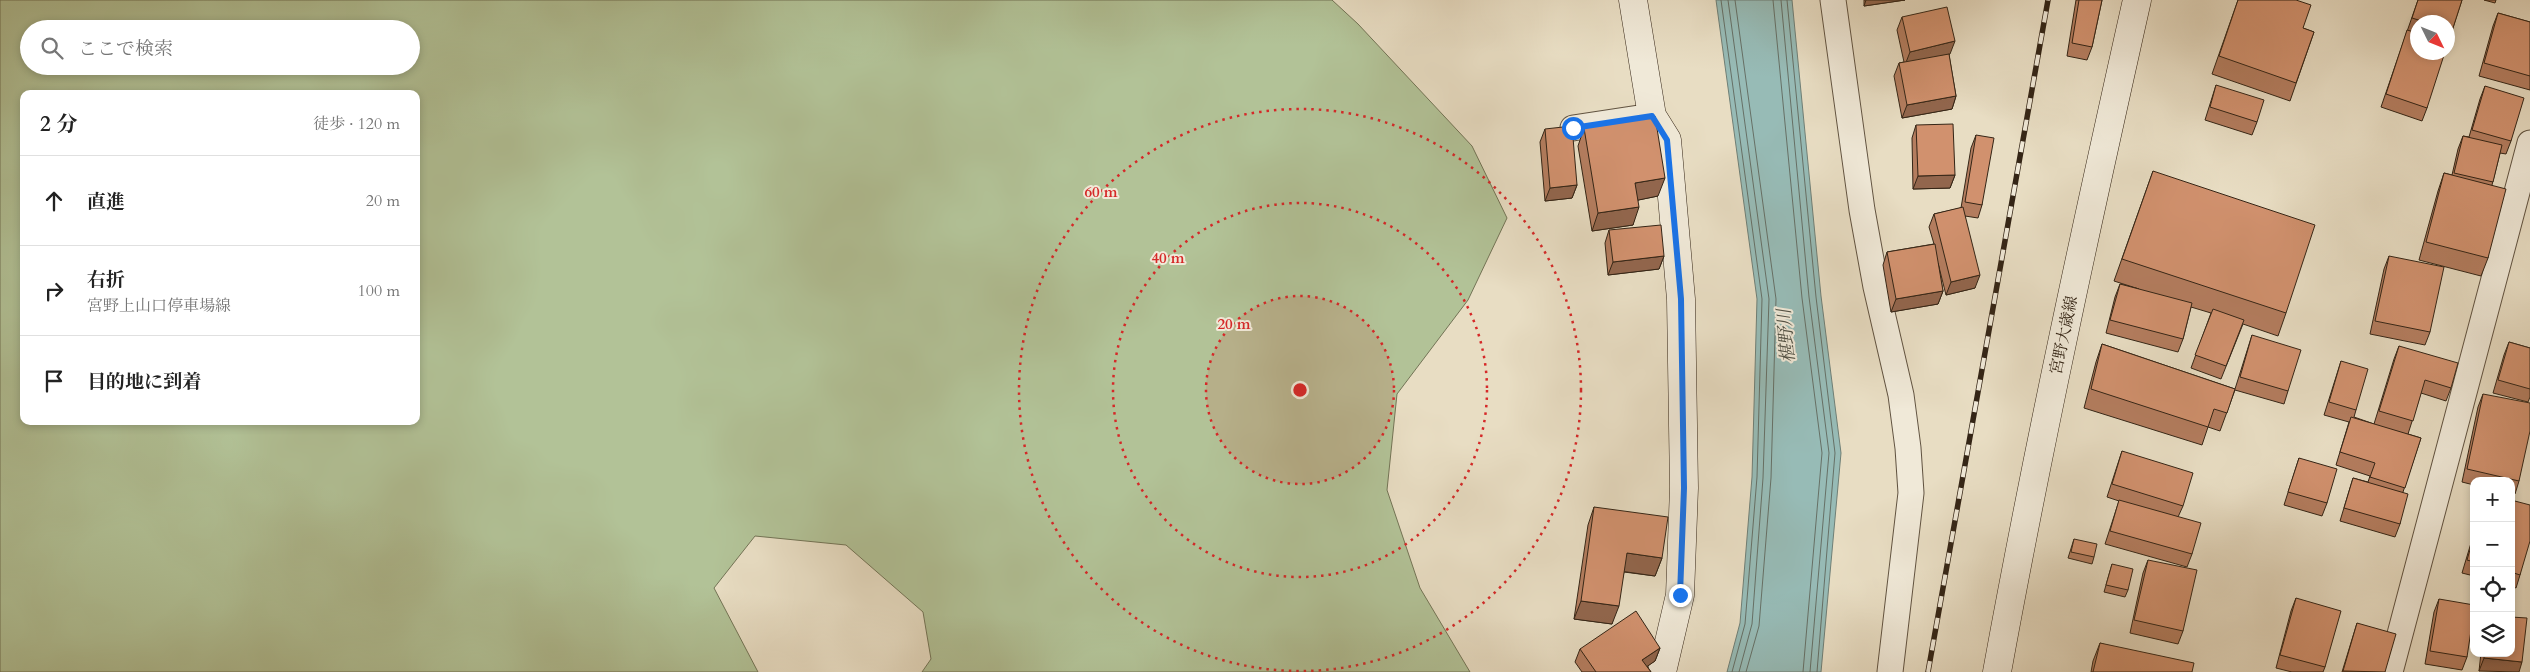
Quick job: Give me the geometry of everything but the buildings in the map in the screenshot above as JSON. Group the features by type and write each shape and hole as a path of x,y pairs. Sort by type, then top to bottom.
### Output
{"main road":[{"path":"1633,0 1652,116 1667,140 1682,319 1684,488 1680,595 1662,672"},
{"name":"宮野大歳線","path":"1997,672 2017,560 2077,265 2137,0"}],"street":[{"path":"1833,0 1862,210 1876,287 1901,395 1908,448 1911,493 1890,672"},
{"path":"1573,128 1652,116"},
{"path":"2390,672 2526,172 2530,143"}],"green space":[{"path":"0,0 1332,0 1358,24 1472,146 1507,218 1468,300 1397,394 1387,490 1420,588 1470,672 922,672 931,659 923,612 846,545 755,536 714,588 758,672 0,672"}],"water":[{"name":"椹野川","path":"1716,0 1792,0 1821,296 1841,453 1821,672 1727,672 1740,623 1752,477 1757,299"}],"railway":[{"path":"1928,672 2048,0"}],"route":[{"path":"1573,128 1652,116 1667,140 1681,299 1684,488 1680,595"}]}
